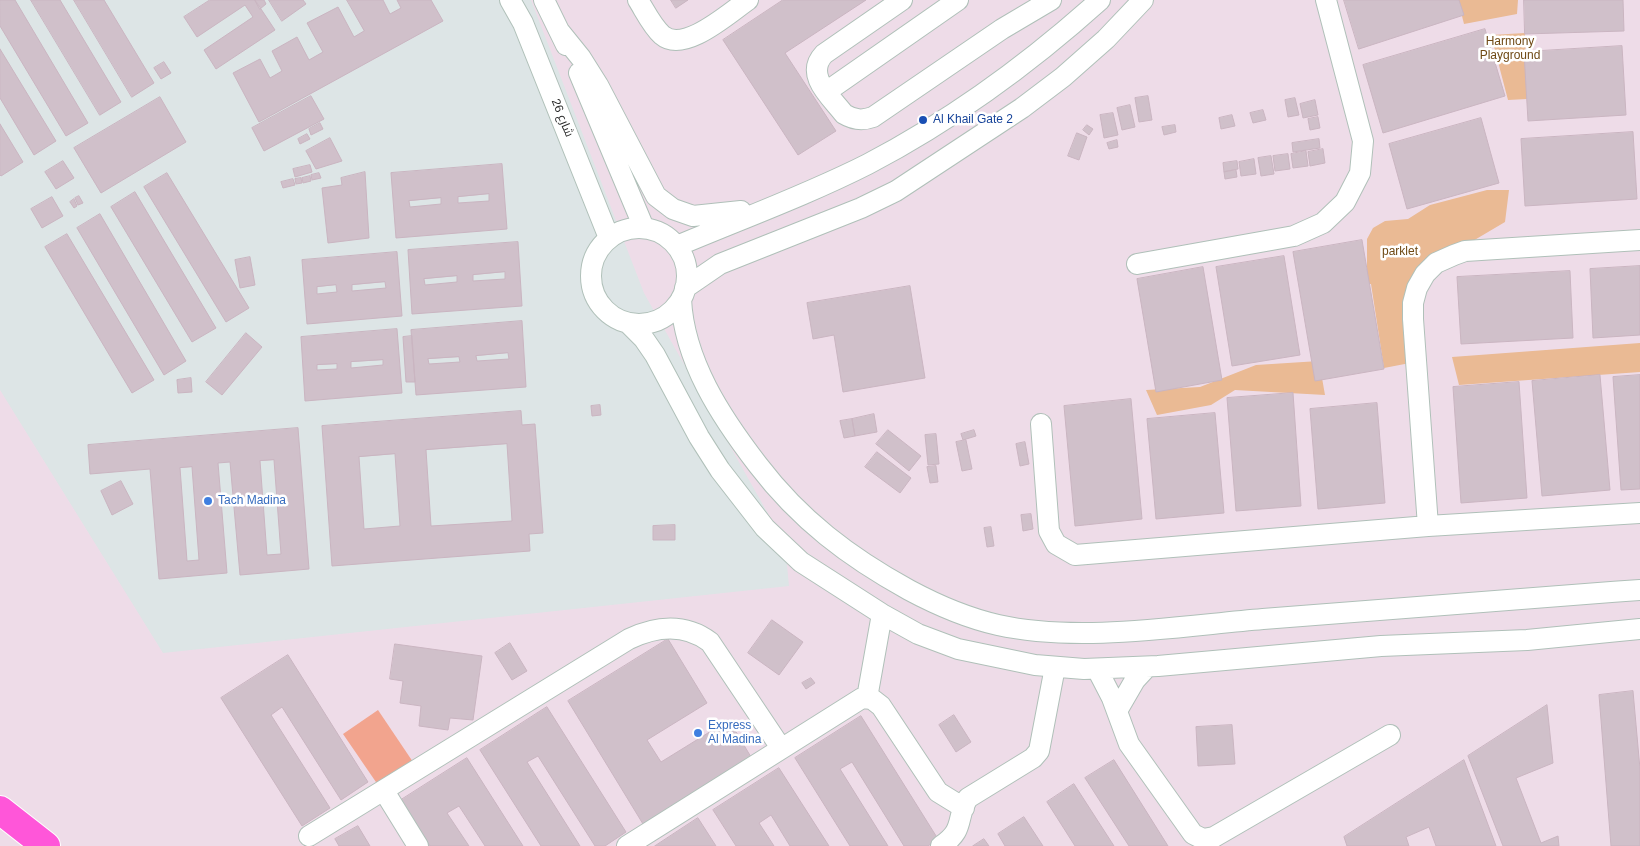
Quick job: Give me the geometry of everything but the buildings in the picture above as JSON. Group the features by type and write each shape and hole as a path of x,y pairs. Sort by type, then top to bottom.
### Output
{"highway":[{"path":"0,810 46,846"}],"street":[{"name":"شارع 26","path":"510,0 523,23 609,238"},
{"path":"544,0 560,32 644,228"},
{"path":"638,0 662,35 679,41 694,37 748,0"},
{"path":"826,92 958,0"},
{"path":"912,32 895,2 819,59 816,72 818,79 826,92 849,118 861,120 873,117 1024,6 1051,0"},
{"path":"1144,0 1129,9 1063,77 1022,108 896,191 861,208 720,264 683,293 674,309 658,320 641,324 628,323 614,318 602,308 594,294 591,279 596,256 609,238 626,230 644,228 663,234 677,246 684,260 687,276 683,293 682,324 697,367 727,420 752,457 788,501 822,534 861,563 925,598 979,620 1026,630 1118,631 1640,590"},
{"path":"1137,264 1294,236 1323,223 1345,202 1360,173 1363,141 1326,0"},
{"path":"677,246 845,175 928,130 1034,56 1097,2"},
{"path":"560,32 590,71 650,187 664,203 682,213 704,216 770,206"},
{"path":"1428,526 1413,311 1417,288 1425,274 1436,263 1466,251 1640,240"},
{"path":"628,323 644,339 655,355 698,437 720,470 765,528 801,562 882,614 918,634 958,649 996,659 1055,667 1098,669 1147,667 1381,646 1527,640 1640,629"},
{"path":"1040,424 1049,531 1061,549 1075,555 1428,526 1640,512"},
{"path":"867,698 882,614"},
{"path":"309,836 629,639 661,629 693,632 710,642 781,748"},
{"path":"941,846 955,835 964,808 971,795 1033,758 1039,751 1055,667"},
{"path":"1117,711 1135,680 1147,667"},
{"path":"1098,669 1117,711 1129,744 1194,834 1203,839 1214,837 1390,735"},
{"path":"627,846 858,700 867,698 882,706 938,792 964,808"},
{"path":"384,791 418,846"}],"shaded area":[{"path":"0,0 531,0 644,293 785,544 789,586 163,653 0,390"},
{"path":"378,710 413,762 378,785 343,734"}],"green space":[{"path":"1458,0 1518,0 1517,14 1464,24"},
{"name":"Harmony Playground","path":"1525,33 1527,99 1508,100 1491,35"},
{"name":"parklet","path":"1487,190 1509,190 1505,222 1439,261 1419,279 1410,363 1384,368 1371,284 1367,284 1367,239 1373,228 1385,221 1408,219 1430,205"},
{"path":"1640,343 1640,372 1459,385 1452,357"},
{"path":"1319,361 1325,395 1235,390 1211,405 1157,415 1146,390 1200,387 1256,365"}],"place":[{"name":"Al Khail Gate 2","path":"923,120"},
{"name":"Tach Madina","path":"208,501"},
{"name":"Express Al Madina","path":"698,733"}]}
